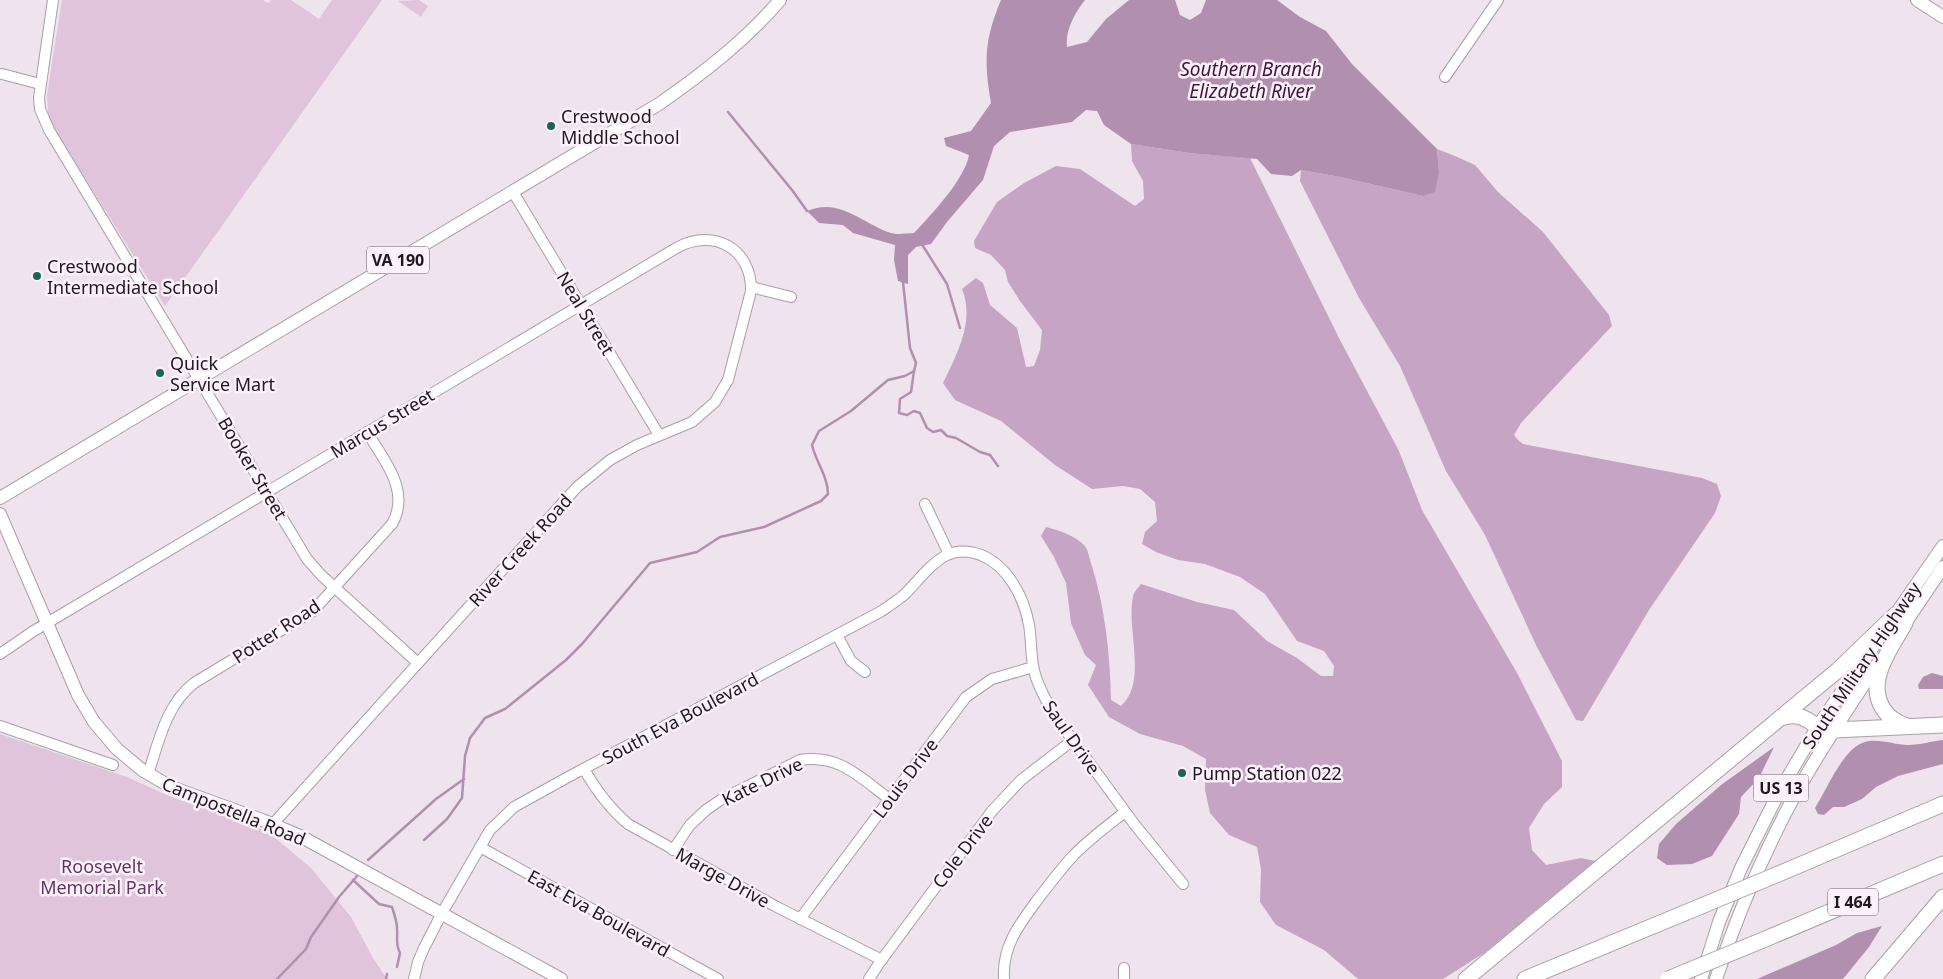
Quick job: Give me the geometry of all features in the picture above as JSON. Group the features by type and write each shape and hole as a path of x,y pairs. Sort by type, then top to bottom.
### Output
{"highway":[{"path":"1466,979 1900,619"},
{"path":"1900,619 1879,673 1877,691 1880,703 1890,718 1910,727"},
{"path":"1780,718 1796,715 1829,732 1834,730 1943,725"},
{"path":"1525,979 1943,804"},
{"name":"I 464","path":"1668,979 1943,864"},
{"path":"1872,979 1943,896"}],"main road":[{"path":"1917,0 1943,17"},
{"name":"VA 190","path":"0,498 625,125 691,82 723,56 777,1"},
{"name":"Campostella Road","path":"0,514 78,695 94,722 117,749 148,774 179,790 300,836 561,979"},
{"path":"0,532 13,546"},
{"name":"South Military Highway","path":"1716,979 1740,913 1766,852 1796,794 1943,546"},
{"name":"South Military Highway","path":"1701,979 1719,922 1757,834 1779,792 1818,726 1943,566"}],"street":[{"name":"Booker Street","path":"53,0 40,84 40,108 48,130 307,558 320,575 418,663"},
{"path":"1445,77 1498,0"},
{"path":"2,74 40,84"},
{"name":"Neal Street","path":"513,192 658,435"},
{"name":"Marcus Street","path":"0,654 14,643 678,247 694,240 706,239 729,246 738,254 747,267 751,287"},
{"path":"751,287 791,297"},
{"name":"River Creek Road","path":"272,825 577,487 610,460 658,435 692,422 715,402 728,380 751,287"},
{"name":"Potter Road","path":"148,774 169,712 175,700 183,691 194,682 312,611 392,524 398,512 398,485 367,432"},
{"path":"925,504 949,554"},
{"name":"Saul Drive","path":"949,554 976,553 998,565 1009,577 1017,590 1026,612 1033,667 1045,699 1126,812 1183,884"},
{"name":"South Eva Boulevard","path":"414,979 418,962 442,913 480,847 490,830 514,808 892,604 936,563 949,554"},
{"path":"837,635 851,661 865,672"},
{"name":"Louis Drive","path":"800,919 966,697 992,679 1033,667"},
{"path":"0,726 113,765"},
{"name":"Cole Drive","path":"869,979 992,811 1021,780 1073,740"},
{"name":"Kate Drive","path":"673,850 690,826 706,810 722,799 800,760 825,759 837,762 847,767 889,799"},
{"name":"Marge Drive","path":"584,769 601,796 619,817 643,833 800,919 882,960"},
{"path":"1004,979 1007,949 1015,931 1023,920 1073,856 1087,842 1126,812"},
{"name":"East Eva Boulevard","path":"480,847 718,979"}],"green space":[{"path":"62,0 263,0 268,3 271,0 291,0 319,19 332,0 382,0 165,306 55,130 48,113 47,95"},
{"path":"419,0 428,6 421,17 398,1"},
{"name":"Roosevelt Memorial Park","path":"0,734 127,777 169,796 267,831 311,868 351,917 373,958 387,979 0,979"}],"shaded area":[{"path":"1131,144 1189,153 1250,158 1340,340 1399,451 1422,510 1517,673 1562,761 1562,787 1544,804 1529,828 1532,850 1546,865 1581,858 1595,861 1484,953 1443,979 1358,979 1324,950 1276,925 1260,902 1261,869 1257,847 1229,835 1210,813 1205,790 1206,759 1183,746 1140,734 1109,717 1088,685 1096,665 1085,655 1071,623 1066,583 1054,557 1041,536 1046,527 1071,536 1084,545 1086,549 1096,580 1103,613 1108,648 1111,700 1121,706 1129,695 1133,683 1135,669 1132,624 1133,595 1141,584 1197,602 1234,610 1267,641 1297,658 1321,676 1333,676 1334,666 1324,651 1297,641 1265,594 1240,577 1205,564 1178,560 1156,552 1142,544 1145,532 1157,521 1155,502 1140,489 1123,486 1092,489 1055,465 1001,421 955,400 943,383 963,337 966,313 962,289 976,278 983,283 990,305 1017,328 1026,367 1034,366 1040,350 1042,330 1008,282 1005,270 991,255 975,248 974,241 997,202 1024,183 1056,166 1080,169 1135,206 1144,199 1143,181 1132,161"},
{"path":"1437,149 1475,165 1498,192 1543,232 1609,315 1612,326 1521,423 1514,435 1518,440 1523,444 1702,478 1717,484 1721,496 1715,513 1649,610 1583,721 1576,720 1537,647 1485,535 1446,471 1400,366 1359,298 1300,181 1301,170 1423,196 1439,172"}],"water":[{"name":"Southern Branch Elizabeth River","path":"1001,0 1085,0 1072,22 1068,34 1067,47 1087,42 1106,19 1129,0 1175,0 1180,15 1190,20 1201,13 1206,0 1277,0 1300,17 1326,31 1352,64 1437,149 1439,172 1435,192 1423,196 1301,170 1292,176 1271,174 1257,159 1189,153 1131,144 1104,125 1097,111 1086,110 1072,122 1010,132 994,146 983,180 931,244 916,247 908,255 908,284 898,281 894,260 895,245 853,233 843,225 819,223 807,211 830,207 840,209 880,229 900,234 914,233 938,207 961,175 969,155 946,146 944,138 971,131 991,103 987,75 987,51 991,27"},
{"path":"1932,673 1943,676 1943,689 1919,689 1918,685 1923,677"},
{"path":"1943,740 1943,764 1898,776 1876,787 1862,799 1844,807 1833,807 1824,815 1818,814 1815,808 1835,772 1855,747 1867,741 1908,745"},
{"path":"1774,747 1759,778 1741,797 1739,814 1712,856 1692,864 1667,865 1657,858 1659,844 1676,824 1721,785"},
{"path":"1882,926 1869,947 1843,979 1757,979 1836,945 1857,933"}],"waterway":[{"path":"728,112 807,211"},
{"path":"923,246 947,284 960,328"},
{"path":"424,840 447,819 462,798 465,756 470,738 485,718 505,709 566,660 582,644 650,563 697,552 720,537 764,527 821,501 828,494 826,482 812,445 819,431 851,411 888,380 905,376 914,371 916,363 910,348 903,282"},
{"path":"914,371 911,392 900,399 899,413 907,415 914,411 920,413 927,428 933,432 941,430 947,436 956,438 980,452 990,455 998,466"},
{"path":"368,860 436,799 464,779"},
{"path":"277,979 306,949 311,937 339,897 357,876"},
{"path":"353,880 379,904 392,907 397,923 397,943 400,953 397,967"},
{"path":"386,979 387,974"}],"place":[{"name":"Crestwood Middle School","path":"551,126"},
{"name":"Crestwood Intermediate School","path":"37,276"},
{"name":"Quick Service Mart","path":"160,373"},
{"name":"Pump Station 022","path":"1182,773"}]}
